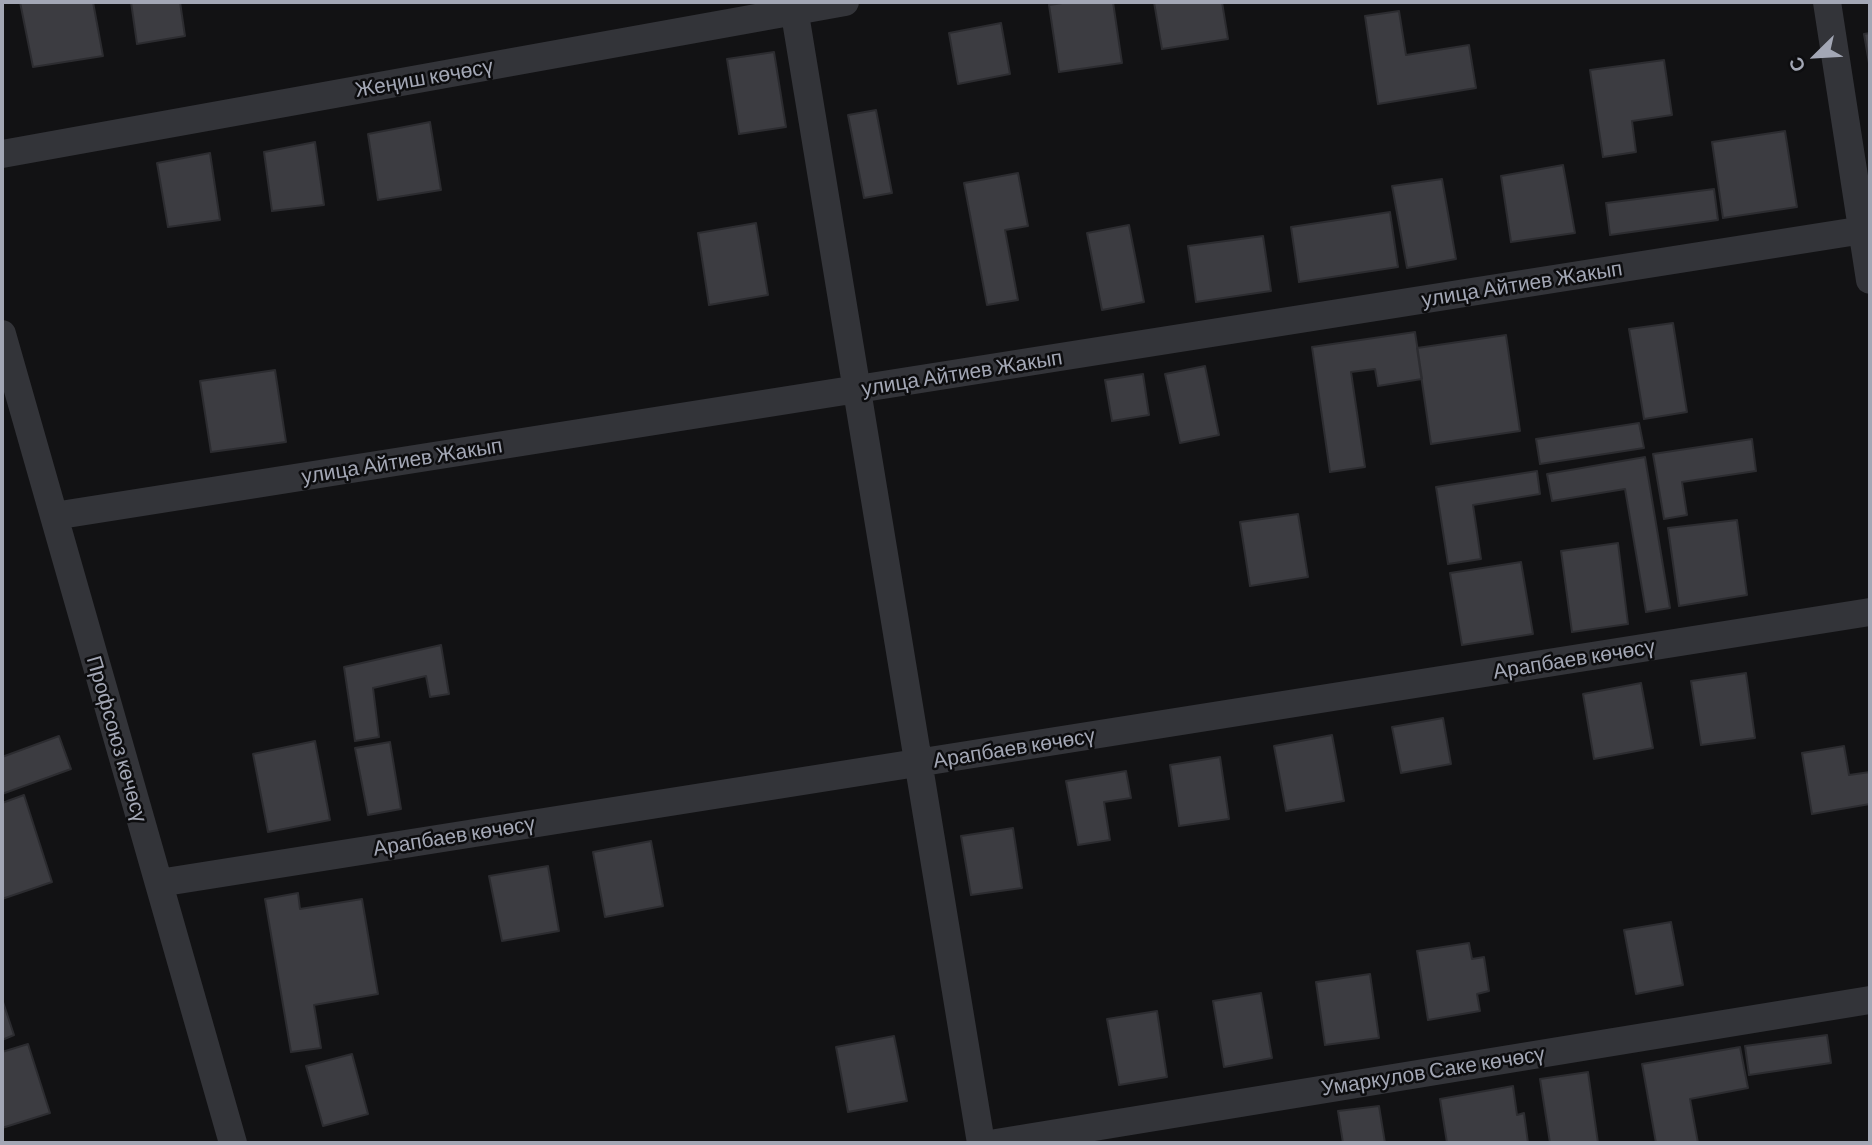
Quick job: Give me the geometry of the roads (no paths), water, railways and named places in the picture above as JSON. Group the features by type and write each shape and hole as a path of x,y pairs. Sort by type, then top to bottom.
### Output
{"street":[{"name":"Жеңиш көчөсү","path":"2,154 794,6 845,2"},
{"path":"1827,2 1866,230 1870,280"},
{"path":"794,6 981,1143"},
{"name":"улица Айтиев Жакып","path":"54,516 1866,230"},
{"name":"Профсоюз көчөсү","path":"2,334 233,1143"},
{"name":"Арапбаев көчөсү","path":"159,883 1870,612"},
{"name":"Умаркулов Саке көчөсү","path":"996,1143 1870,1000"}]}
